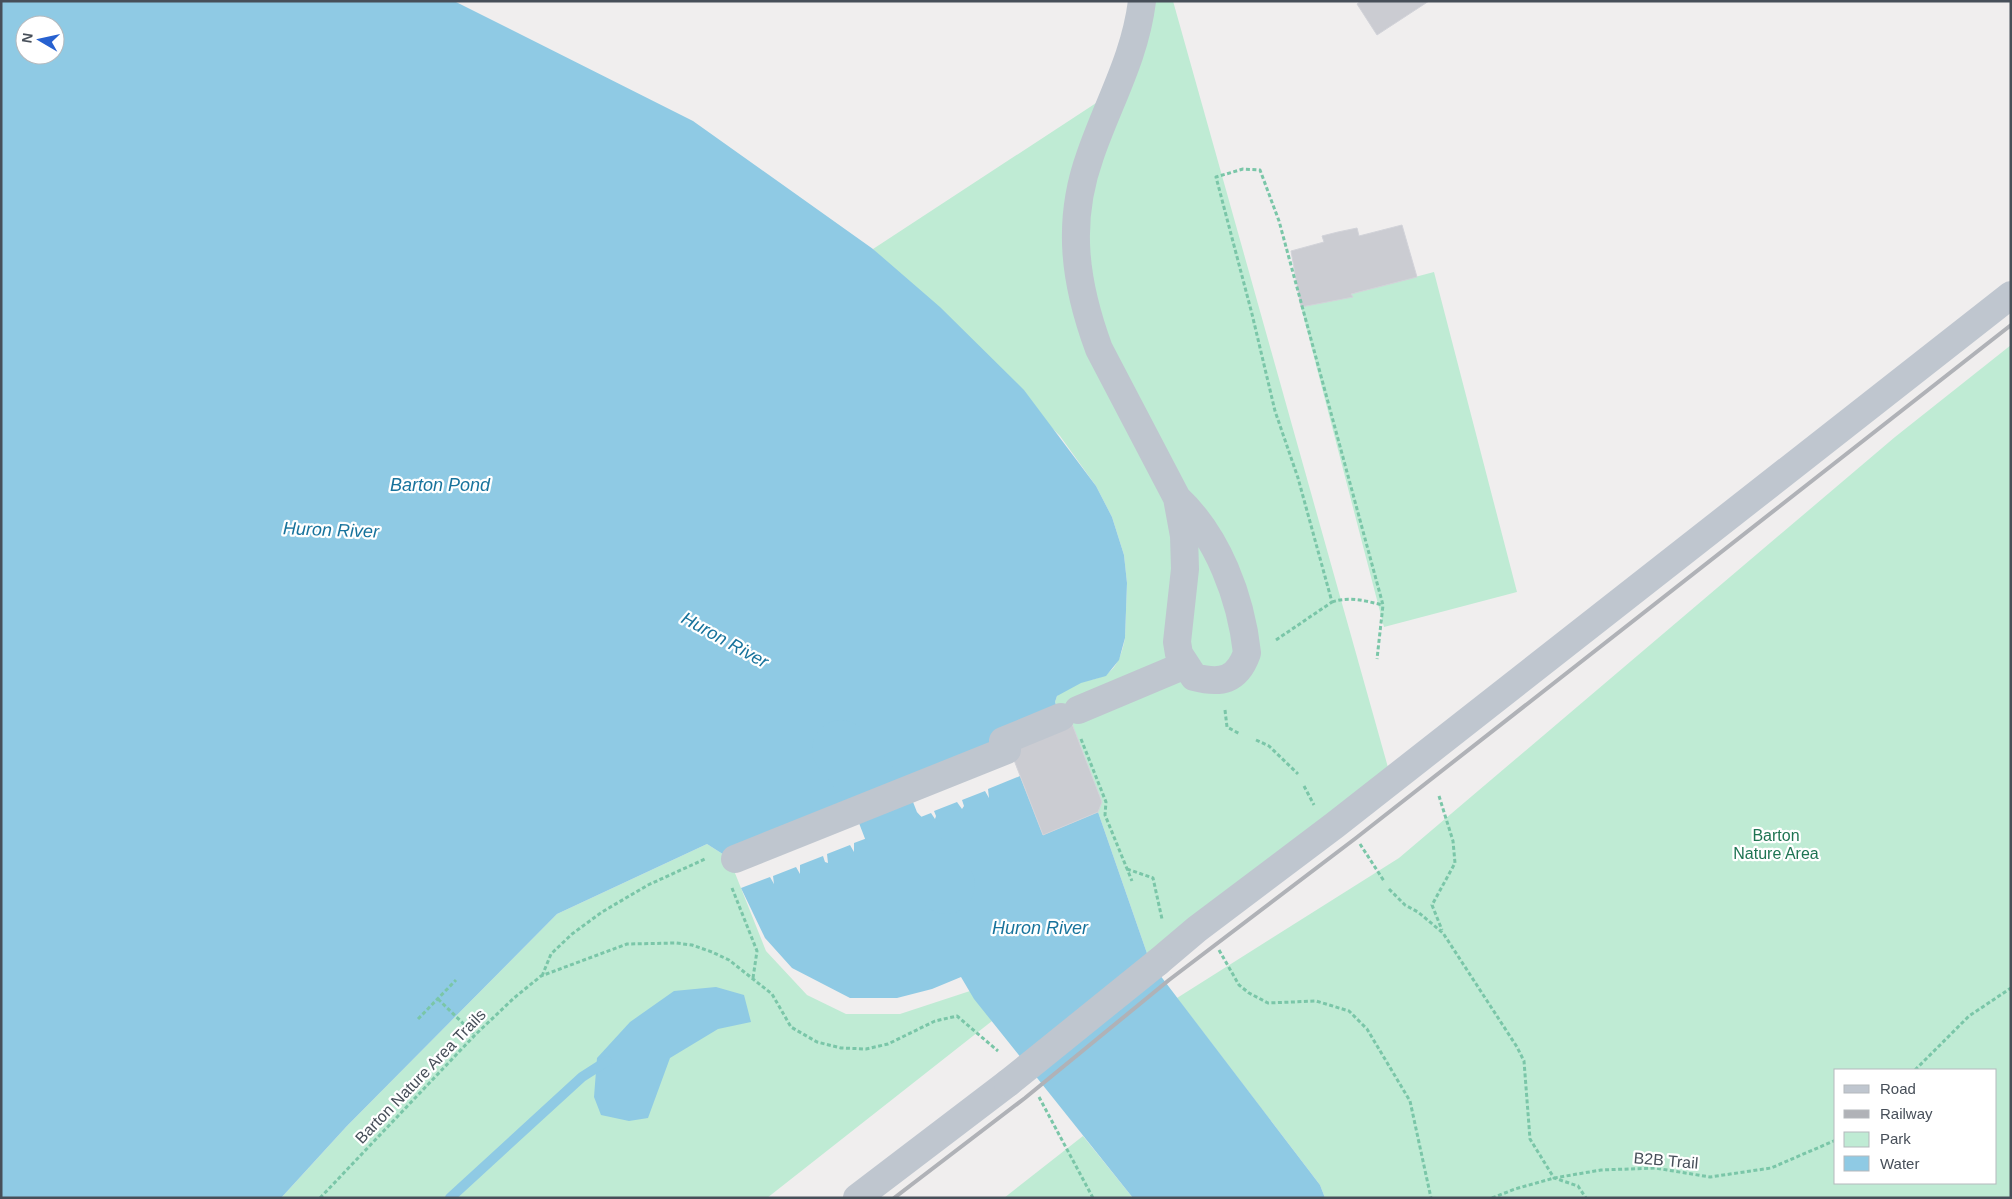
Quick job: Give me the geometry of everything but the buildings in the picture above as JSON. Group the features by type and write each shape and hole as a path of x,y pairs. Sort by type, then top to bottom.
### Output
{"street":[{"path":"1142,1 1137,33 1129,61 1090,156 1082,183 1076,230 1077,268 1090,325 1099,349 1177,498 1184,536 1185,569 1177,642 1185,665 1194,677 1217,681 1229,678 1240,671 1247,653 1244,622 1226,574 1207,532 1192,511 1177,498"},
{"path":"857,1198 1006,1069 1158,962 1196,929 1335,825 2011,295"},
{"path":"724,865 1007,750 1003,741 1185,665"}],"path":[{"path":"1332,602 1298,478 1275,411 1216,177 1243,169 1260,170 1279,220 1383,605 1378,659"},
{"path":"1245,658 1332,602 1344,598 1383,605"},
{"path":"1256,740 1269,746 1298,774"},
{"path":"1083,742 1106,802 1105,816 1132,882"},
{"path":"1439,796 1453,841 1455,863 1432,905 1443,933 1524,1061 1530,1139 1554,1178 1578,1186 1586,1198"},
{"path":"724,865 757,951 753,978"},
{"name":"Barton Nature Area Trails","path":"541,976 551,954 572,934 602,912 648,885 724,865"},
{"path":"1127,869 1152,878 1162,922"},
{"path":"1389,889 1405,905 1418,912 1443,933"},
{"path":"1196,929 1216,944 1239,985 1249,993 1268,1003 1316,1001 1349,1011 1367,1029 1410,1102 1431,1198"},
{"name":"Barton Nature Area Trails","path":"320,1198 475,1035 514,998 541,976 627,944 657,942 692,945 729,960 772,994 791,1027 817,1042 841,1048 866,1049 888,1044 935,1021 956,1016 1006,1069"},
{"path":"418,1019 456,980"},
{"path":"1916,1069 1969,1016 2011,988"},
{"path":"438,999 475,1035"},
{"path":"1038,1096 1093,1198"},
{"name":"B2B Trail","path":"1492,1198 1554,1178 1601,1170 1655,1168 1710,1177 1772,1168 1834,1141"}],"green space":[{"path":"1142,1 1173,1 1389,771 1150,962 1098,812 1102,802 1069,716 1061,717 1055,702 1057,696 1068,688 1107,674 1114,667 1120,656 1125,638 1127,583 1124,555 1112,517 1096,486 1060,436 873,249 1119,88"},
{"path":"1434,272 1517,592 1384,627 1301,307"},
{"name":"Barton Nature Area","path":"2011,345 2011,1198 1325,1198 1320,1185 1177,998 1399,858 1895,437"},
{"path":"707,844 729,858 766,951 807,995 846,1014 900,1014 970,991 992,1021 767,1198 281,1198 346,1127 557,914"},
{"path":"1083,1136 1133,1198 1004,1198"}],"water":[{"name":"Barton Pond","path":"1,1 454,1 693,121 873,249 940,307 1024,390 1096,486 1112,517 1124,555 1127,583 1125,638 1119,660 1106,676 1081,683 1057,696 1055,702 1061,717 729,858 707,844 557,914 346,1127 281,1198 1,1198"},
{"name":"Huron River","path":"1020,776 1043,835 1098,812 1150,962 1320,1185 1325,1198 1133,1198 974,999 961,977 932,989 897,998 850,998 792,968 765,938 741,888 770,877 774,884 773,876 796,867 800,874 800,865 823,856 825,862 828,863 827,854 850,845 854,852 854,843 878,834 882,841 881,833 904,823 908,830 908,822 931,813 935,819 934,811 957,802 962,809 964,806 962,800 985,791 989,798 988,789"},
{"path":"716,987 744,995 751,1022 718,1029 670,1058 648,1118 629,1121 601,1115 594,1097 597,1058 630,1022 674,991"}],"waterway":[{"name":"Huron River","path":"841,749 880,797 892,828 946,885"},
{"path":"450,1198 582,1077 607,1061"}],"railway":[{"path":"894,1198 1025,1098 1169,980 1356,838 2011,325"}]}
